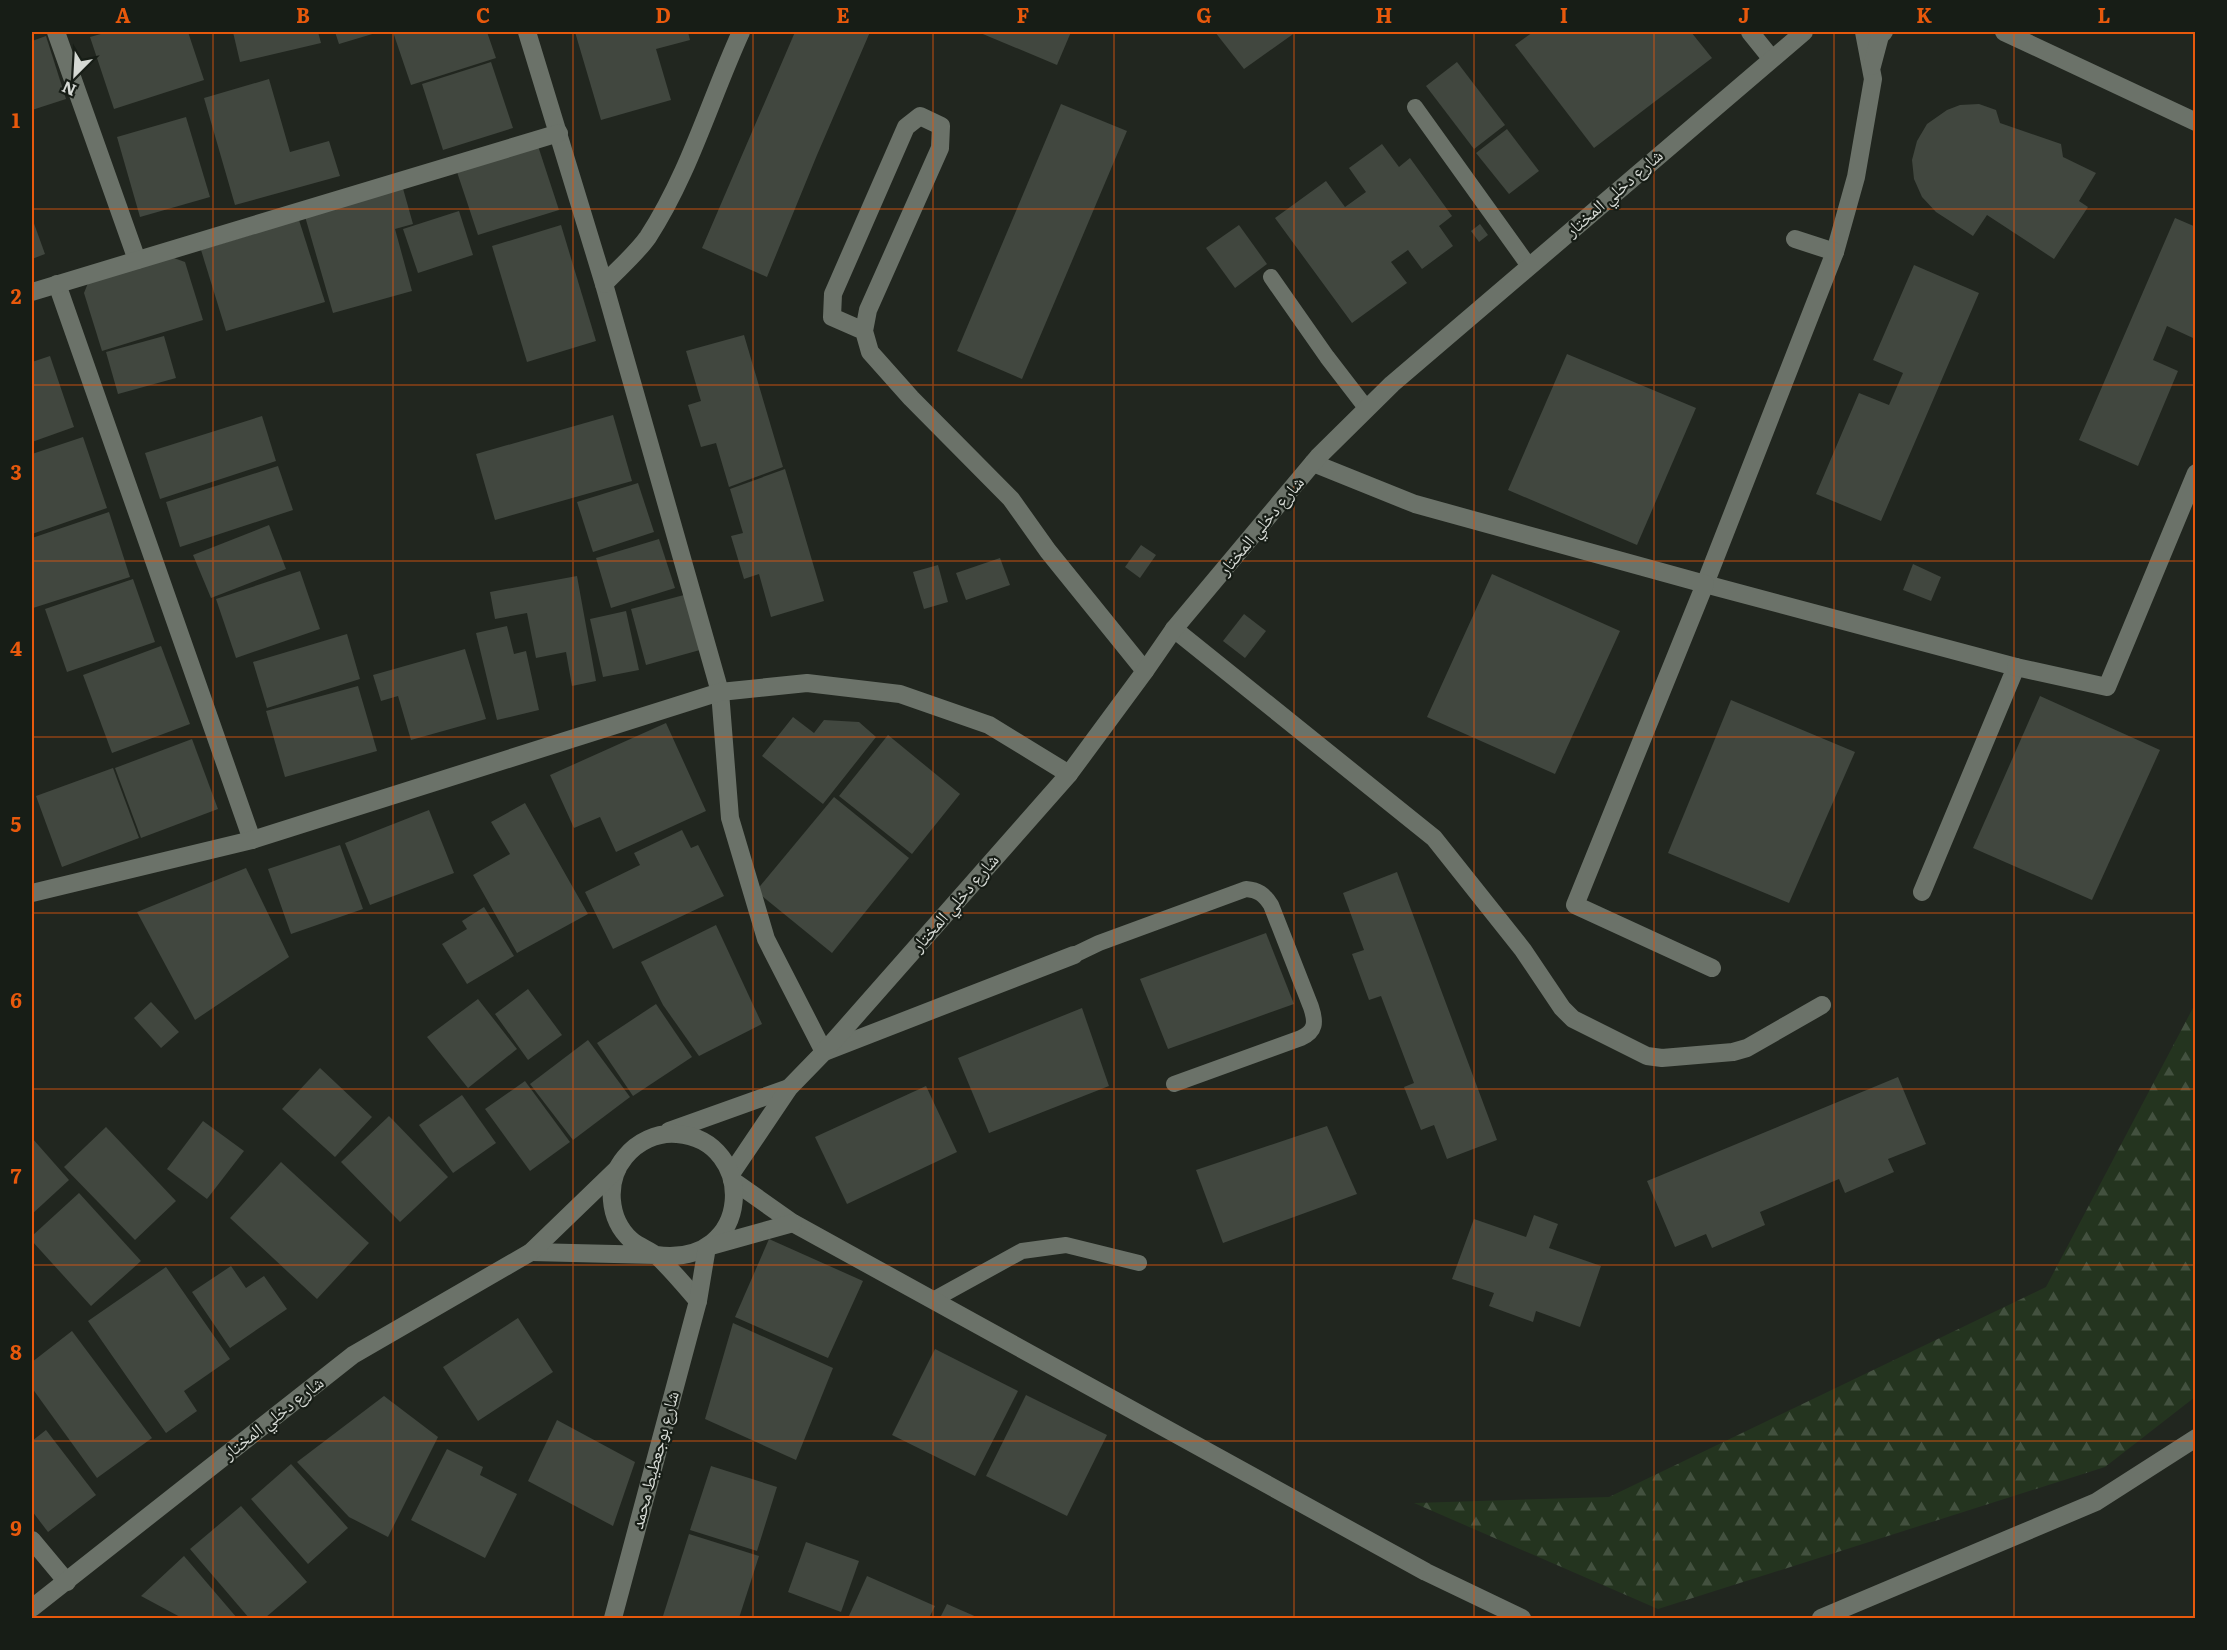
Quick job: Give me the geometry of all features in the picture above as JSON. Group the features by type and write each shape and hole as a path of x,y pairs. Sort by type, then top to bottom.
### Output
{"street":[{"path":"56,32 136,260"},
{"path":"527,32 604,284 720,692 730,818 766,939 824,1052 1074,955"},
{"path":"604,284 647,238 680,180 718,82 741,32"},
{"path":"1750,32 1771,58"},
{"name":"شارع دخلي المختار","path":"731,1177 789,1088 824,1052 1069,774 1174,629 1313,463 1392,384 1804,32"},
{"path":"1712,968 1575,905 1705,584 1834,252 1856,177 1873,79 1864,32"},
{"path":"1871,68 1880,36 1884,32"},
{"path":"2004,32 2196,122"},
{"path":"864,331 832,317 833,294 906,127 920,116 941,126 940,148 867,310 864,331 870,352 911,398 1011,499 1048,551 1145,671"},
{"path":"32,292 559,133"},
{"path":"1796,239 1834,252"},
{"path":"57,284 252,840"},
{"path":"1313,463 1434,510 2016,667 2107,687 2196,473"},
{"path":"1174,629 1434,838 1523,950 1562,1008 1573,1019 1647,1056 1662,1058 1733,1052 1747,1048 1822,1005"},
{"path":"1922,892 2016,667"},
{"path":"32,893 252,840 720,692 807,683 900,694 989,725 1069,774"},
{"path":"698,1301 656,1255 630,1239 620,1227 614,1214 611,1198 612,1184 617,1169 632,1149 654,1137 789,1088"},
{"path":"654,1137 677,1134 700,1140 719,1154 731,1177 735,1194 732,1215 722,1233 707,1247"},
{"name":"شارع دخلي المختار","path":"32,1608 353,1355 531,1252 617,1169"},
{"path":"731,1177 793,1223 1426,1572 1522,1618"},
{"path":"531,1252 673,1257 690,1255 707,1247 793,1223"},
{"name":"شارع بوجعطيط محمد","path":"613,1618 698,1301 707,1247"},
{"path":"1821,1618 2096,1502 2196,1438"},
{"path":"32,1540 67,1581"}],"lane":[{"path":"1415,107 1530,266"},
{"path":"1271,278 1367,409"},
{"path":"1074,955 1099,943 1246,889 1256,890 1265,896 1271,905 1311,1007 1315,1024 1313,1029 1301,1038 1174,1084"},
{"path":"933,1300 1022,1251 1066,1245 1139,1263"}],"green space":[{"path":"2195,1004 2195,1397 2105,1467 1658,1609 1414,1503 1609,1497 2046,1287"}],"building":[{"path":"108,32 188,32 204,80 114,109 90,37"},
{"path":"233,32 318,32 321,43 240,62"},
{"path":"335,32 379,32 339,44"},
{"path":"393,32 487,32 496,58 411,85"},
{"path":"575,32 688,32 690,40 656,49 671,100 601,120"},
{"path":"795,32 870,32 767,277 702,248"},
{"path":"978,32 1071,32 1057,65"},
{"path":"1215,32 1296,32 1244,69"},
{"path":"1533,32 1691,32 1712,58 1594,148 1515,45"},
{"path":"46,36 66,99 32,110 32,41"},
{"path":"491,62 513,128 443,150 422,84"},
{"path":"1457,62 1505,125 1474,149 1426,86"},
{"path":"269,79 290,152 329,141 340,176 235,205 204,98"},
{"path":"1061,104 1127,131 1022,379 957,351"},
{"path":"1979,104 1996,110 2000,123 2061,144 2063,157 2096,173 2079,201 2088,207 2054,259 1987,215 1973,236 1936,212 1922,197 1914,179 1912,160 1917,141 1927,124 1947,110 1960,105"},
{"path":"186,117 210,197 140,217 117,137"},
{"path":"1507,129 1539,171 1509,194 1476,153"},
{"path":"1382,144 1399,167 1410,158 1452,216 1439,226 1453,246 1422,269 1408,250 1391,262 1407,283 1352,323 1275,218 1326,181 1345,207 1366,192 1349,168"},
{"path":"538,146 559,210 478,235 457,172"},
{"path":"402,185 413,224 395,229 412,291 333,313 304,213"},
{"path":"459,211 473,255 418,273 403,229"},
{"path":"32,218 45,254 32,259"},
{"path":"2175,218 2196,227 2196,332 2193,338 2167,326 2153,360 2178,371 2138,466 2079,440"},
{"path":"299,220 325,302 226,331 201,250"},
{"path":"1480,224 1488,235 1479,242 1471,231"},
{"path":"561,225 596,341 527,362 492,246"},
{"path":"1239,225 1267,264 1235,288 1206,248"},
{"path":"171,257 185,262 203,320 102,351 84,293 90,278"},
{"path":"1914,265 1979,293 1881,521 1816,494 1859,393 1889,405 1903,373 1873,360"},
{"path":"744,335 783,467 729,487 716,443 701,447 688,405 701,401 686,351"},
{"path":"164,336 176,378 118,394 106,352"},
{"path":"1567,354 1696,408 1637,545 1508,490"},
{"path":"50,356 74,427 32,442 32,362"},
{"path":"613,415 632,481 495,520 476,454"},
{"path":"262,416 276,461 160,499 145,453"},
{"path":"83,437 107,508 32,534 32,454"},
{"path":"278,466 293,510 180,547 166,502"},
{"path":"785,469 824,601 771,617 759,574 744,579 731,536 743,533 730,489"},
{"path":"638,483 654,532 593,552 577,502"},
{"path":"109,512 130,577 33,608 32,538"},
{"path":"269,525 286,569 211,598 193,555"},
{"path":"659,539 675,588 611,608 596,558"},
{"path":"1141,545 1156,555 1140,578 1125,567"},
{"path":"1000,558 1010,585 966,600 956,573"},
{"path":"1913,564 1941,577 1931,601 1903,590"},
{"path":"938,565 948,602 924,609 913,572"},
{"path":"300,571 320,629 236,658 216,599"},
{"path":"1492,574 1620,631 1555,774 1427,717"},
{"path":"577,576 596,681 572,686 566,652 536,658 527,613 495,619 490,592"},
{"path":"133,579 155,642 67,672 45,609"},
{"path":"684,595 700,650 646,665 631,609"},
{"path":"626,611 639,670 603,677 590,619"},
{"path":"1244,614 1266,631 1245,658 1223,641"},
{"path":"507,626 514,654 526,651 539,710 497,720 476,633"},
{"path":"347,634 360,679 267,708 253,662"},
{"path":"161,646 190,724 112,753 83,675"},
{"path":"465,649 486,719 411,740 398,696 381,701 373,675"},
{"path":"358,686 377,751 285,777 266,711"},
{"path":"2040,696 2160,750 2092,900 1973,848"},
{"path":"1731,700 1855,752 1789,903 1668,853"},
{"path":"793,717 814,733 824,720 859,722 876,737 823,804 762,756"},
{"path":"666,723 706,811 616,852 600,817 574,828 550,775"},
{"path":"888,735 960,794 912,854 839,796"},
{"path":"192,739 218,809 141,838 115,768"},
{"path":"113,768 139,838 62,867 36,796"},
{"path":"834,797 909,858 832,953 756,891"},
{"path":"525,803 588,914 517,953 473,875 510,854 491,822"},
{"path":"429,810 454,873 370,905 345,843"},
{"path":"682,830 691,848 698,845 724,896 613,949 585,892 640,865 634,853"},
{"path":"340,845 363,909 291,934 268,869"},
{"path":"246,868 289,957 195,1020 137,912"},
{"path":"1397,872 1497,1140 1447,1159 1434,1125 1421,1130 1404,1087 1414,1083 1381,996 1369,1000 1352,954 1364,950 1343,893"},
{"path":"484,907 514,956 467,984 442,944 467,929 462,921"},
{"path":"716,925 762,1024 699,1056 663,1005 641,962"},
{"path":"1266,933 1294,1004 1168,1049 1140,979"},
{"path":"528,989 562,1035 528,1060 495,1014"},
{"path":"478,999 517,1049 468,1088 427,1037"},
{"path":"151,1002 179,1032 161,1048 134,1018"},
{"path":"656,1004 692,1057 633,1096 597,1043"},
{"path":"1082,1008 1109,1086 989,1133 958,1058"},
{"path":"588,1040 630,1097 573,1140 530,1084"},
{"path":"320,1068 372,1117 335,1157 282,1109"},
{"path":"1898,1077 1926,1144 1888,1159 1894,1172 1845,1193 1839,1179 1760,1212 1765,1225 1712,1248 1706,1234 1675,1247 1647,1181"},
{"path":"525,1081 570,1142 530,1171 485,1109"},
{"path":"926,1086 957,1152 847,1204 815,1137"},
{"path":"462,1095 496,1143 453,1173 419,1125"},
{"path":"389,1116 448,1177 400,1222 341,1162"},
{"path":"203,1121 244,1151 207,1199 167,1169"},
{"path":"1327,1126 1357,1194 1223,1243 1196,1170"},
{"path":"106,1127 176,1201 135,1240 64,1167"},
{"path":"32,1138 69,1180 32,1214"},
{"path":"281,1162 369,1243 317,1299 230,1218"},
{"path":"79,1193 141,1261 91,1306 32,1241 32,1236"},
{"path":"1534,1215 1558,1224 1549,1248 1601,1266 1580,1327 1536,1311 1533,1322 1489,1306 1494,1293 1452,1279 1474,1219 1526,1237"},
{"path":"769,1239 863,1281 828,1358 735,1317"},
{"path":"231,1266 246,1288 264,1276 287,1309 230,1348 192,1292"},
{"path":"166,1267 230,1359 184,1391 197,1411 166,1433 88,1321"},
{"path":"518,1318 553,1372 478,1421 443,1367"},
{"path":"733,1323 833,1368 796,1460 705,1419"},
{"path":"72,1331 152,1438 97,1478 32,1388 32,1362"},
{"path":"935,1349 1018,1391 975,1476 892,1435"},
{"path":"1026,1395 1107,1435 1067,1516 986,1476"},
{"path":"384,1396 438,1437 388,1537 349,1517 297,1462"},
{"path":"557,1420 635,1462 613,1526 528,1481"},
{"path":"46,1430 96,1495 48,1532 32,1511 32,1441"},
{"path":"447,1449 483,1467 480,1475 517,1494 485,1558 411,1520"},
{"path":"291,1464 348,1528 308,1564 251,1499"},
{"path":"711,1466 777,1487 757,1551 690,1530"},
{"path":"241,1506 307,1582 265,1618 249,1618 190,1549"},
{"path":"689,1534 759,1556 739,1618 663,1616"},
{"path":"806,1542 859,1561 841,1612 788,1592"},
{"path":"184,1556 237,1618 182,1618 141,1596"},
{"path":"867,1576 935,1606 929,1618 848,1618"},
{"path":"947,1604 979,1618 940,1618"}]}
